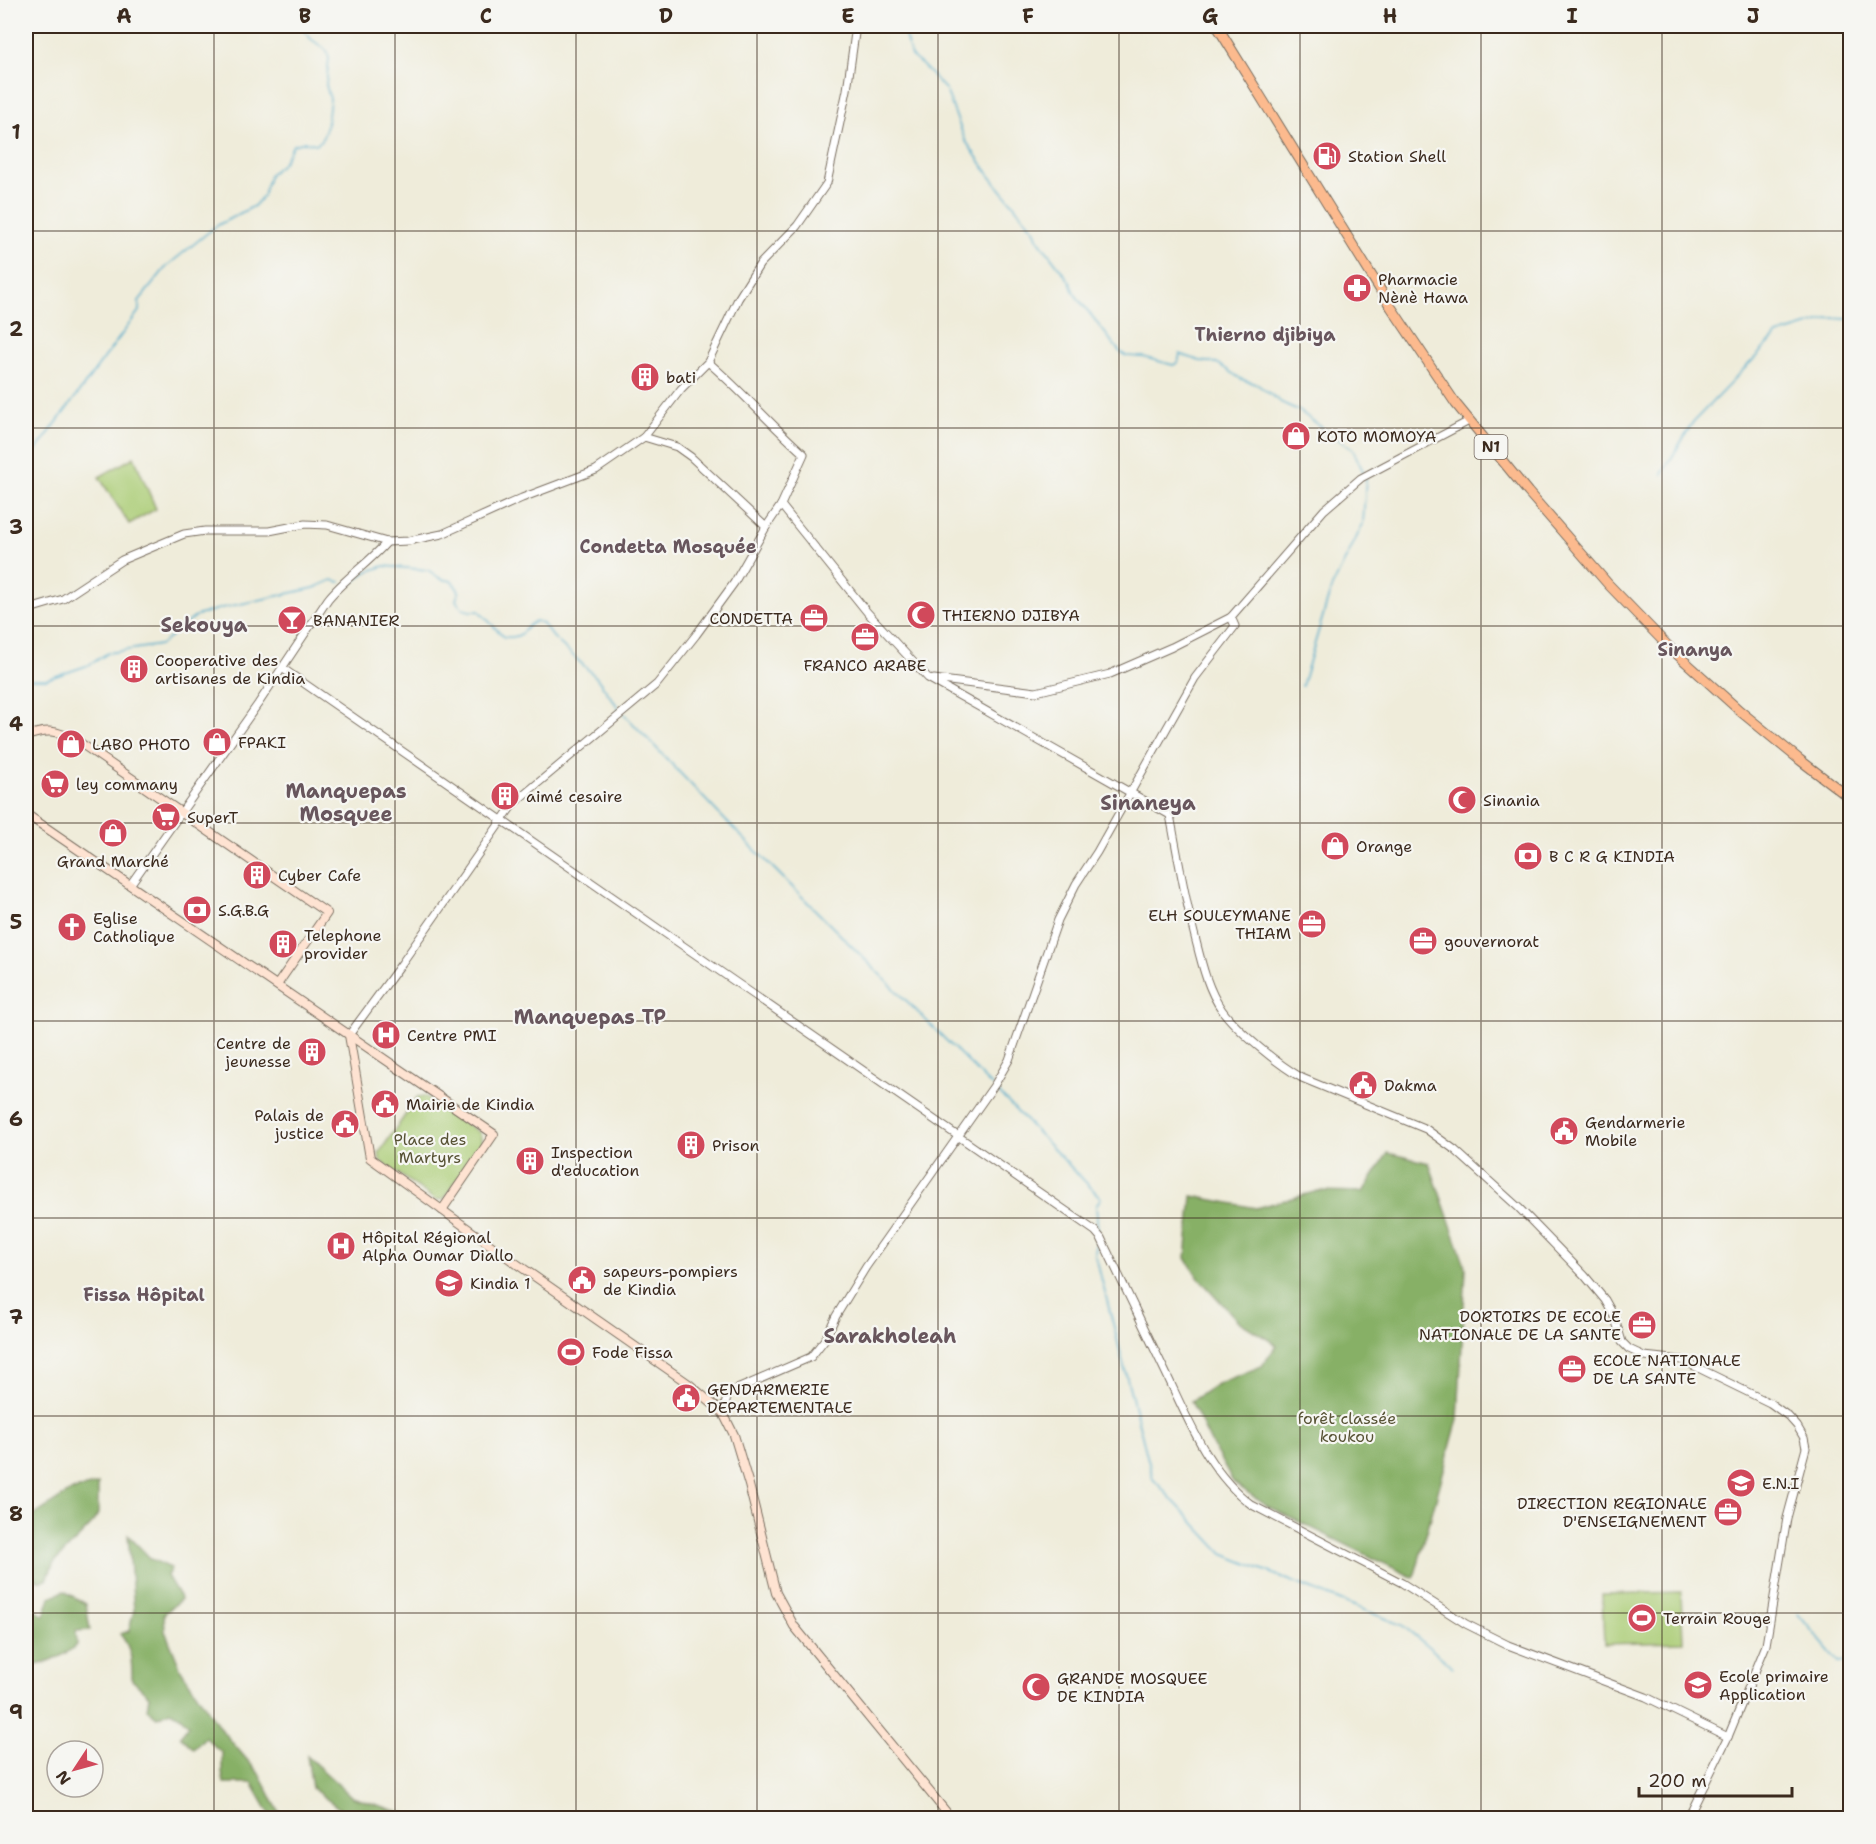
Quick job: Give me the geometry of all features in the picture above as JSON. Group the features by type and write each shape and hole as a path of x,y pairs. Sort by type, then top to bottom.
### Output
{"highway":[{"name":"N1","path":"1217,26 1391,307 1469,421 1608,584 1670,647 1740,711 1851,798"}],"main road":[{"path":"26,736 45,730 58,732 76,740 327,913 277,985"},
{"path":"26,814 494,1134 442,1210"},
{"path":"349,1035 370,1158 689,1384 723,1413 734,1435 749,1485 772,1581 782,1608 794,1626 951,1818"}],"street":[{"path":"26,610 63,599 122,560 184,534 205,531 269,531 305,524 327,525 387,542 408,541 442,534 522,498 596,470 644,437 681,389 708,362 738,299 760,264 797,226 827,183 847,90 856,26"},
{"path":"349,1035 514,803 657,684 734,583 766,527 782,505 804,454 708,362"},
{"path":"928,678 1036,692 1110,674 1172,647 1232,617 1324,510 1365,476 1469,421"},
{"path":"644,437 677,447 691,457 766,527"},
{"path":"782,505 867,612 928,678 1170,815 1188,914 1202,964 1211,990 1230,1020 1283,1068 1426,1129 1455,1150 1519,1208 1585,1276 1605,1300 1615,1318 1622,1342 1629,1349 1644,1356 1682,1360 1770,1403 1797,1426 1804,1438 1806,1448 1787,1518 1767,1645 1728,1737 1688,1818"},
{"path":"130,885 266,692 327,599 375,556 387,542"},
{"path":"723,1413 728,1394 811,1357 825,1339 836,1316 866,1268 993,1087 1009,1060 1058,920 1195,678 1235,626 1232,617"},
{"path":"282,668 1095,1231 1101,1238 1193,1429 1221,1477 1236,1494 1252,1505 1402,1583 1466,1624 1508,1645 1646,1697 1728,1737"}],"green space":[{"path":"134,457 156,509 129,524 99,477"},
{"name":"Place des Martyrs","path":"425,1096 480,1133 482,1143 444,1199 436,1200 380,1161 379,1153 417,1098"},
{"name":"forêt classée koukou","path":"1388,1153 1429,1163 1466,1268 1458,1419 1414,1578 1267,1506 1233,1482 1191,1401 1217,1384 1262,1366 1277,1345 1238,1321 1198,1277 1186,1258 1192,1196 1256,1208 1318,1191 1363,1192"},
{"path":"98,1484 98,1514 91,1525 53,1564 47,1580 40,1581 26,1574 26,1521 71,1491"},
{"path":"128,1535 151,1559 171,1568 167,1576 181,1599 164,1614 165,1631 181,1670 220,1728 260,1775 282,1818 272,1818 252,1783 224,1783 222,1753 205,1737 194,1749 180,1736 189,1725 180,1716 170,1711 157,1717 147,1709 149,1696 132,1680 129,1650 120,1634 129,1631 134,1610"},
{"path":"64,1591 86,1604 90,1630 76,1631 77,1645 65,1654 47,1662 26,1666 26,1650 35,1649 27,1633 26,1604 44,1616 50,1597"},
{"name":"Terrain Rouge","path":"1681,1592 1683,1642 1604,1644 1602,1594"},
{"path":"307,1756 352,1797 404,1813 406,1818 352,1818 312,1788"}],"waterway":[{"path":"26,464 139,311 139,301 167,266 216,226 254,206 263,196 270,174 283,163 293,145 305,142 317,144 322,140 327,125 330,99 326,85 329,58 326,50 311,39 300,26"},
{"path":"902,26 911,56 946,90 965,140 990,176 1035,231 1037,238 1070,282 1074,293 1119,351 1126,356 1143,357 1173,365 1178,363 1180,354 1200,361 1217,363 1241,379 1258,385 1282,403 1298,410 1353,450 1364,473"},
{"path":"1662,474 1693,422 1777,335 1832,318 1847,319 1850,317"},
{"path":"1302,686 1331,589 1363,524 1366,477"},
{"path":"344,585 350,585 366,572 384,566 428,570 441,579 452,581 459,591 456,600 460,606 468,611 479,611 504,637 517,636 536,621 542,623 554,638 596,677 621,711"},
{"path":"26,679 47,679 89,665 108,653 160,645 196,616 314,588 332,580 340,582"},
{"path":"624,714 720,815 992,1086"},
{"path":"995,1089 1101,1198 1096,1205 1098,1232"},
{"path":"1097,1239 1095,1254 1153,1479 1223,1554 1402,1625 1453,1667"},
{"path":"1798,1614 1838,1662 1850,1661"}],"place":[{"name":"Station Shell","path":"1327,156"},
{"name":"Pharmacie Nènè Hawa","path":"1357,288"},
{"name":"bati","path":"645,377"},
{"name":"KOTO MOMOYA","path":"1296,436"},
{"name":"THIERNO DJIBYA","path":"921,615"},
{"name":"CONDETTA","path":"814,618"},
{"name":"BANANIER","path":"292,620"},
{"name":"FRANCO ARABE","path":"865,637"},
{"name":"Cooperative des artisanes de Kindia","path":"134,669"},
{"name":"FPAKI","path":"217,742"},
{"name":"LABO PHOTO","path":"71,744"},
{"name":"ley commany","path":"55,784"},
{"name":"aimé cesaire","path":"505,796"},
{"name":"Sinania","path":"1462,800"},
{"name":"SuperT","path":"166,817"},
{"name":"Grand Marché","path":"113,833"},
{"name":"Orange","path":"1335,846"},
{"name":"B C R G KINDIA","path":"1528,856"},
{"name":"Cyber Cafe","path":"257,875"},
{"name":"S.G.B.G","path":"197,910"},
{"name":"ELH SOULEYMANE THIAM","path":"1312,924"},
{"name":"Eglise Catholique","path":"72,927"},
{"name":"gouvernorat","path":"1423,941"},
{"name":"Telephone provider","path":"283,944"},
{"name":"Centre PMI","path":"386,1035"},
{"name":"Centre de jeunesse","path":"312,1052"},
{"name":"Dakma","path":"1363,1085"},
{"name":"Mairie de Kindia","path":"385,1104"},
{"name":"Palais de justice","path":"345,1124"},
{"name":"Gendarmerie Mobile","path":"1564,1131"},
{"name":"Prison","path":"691,1145"},
{"name":"Inspection d'education","path":"530,1161"},
{"name":"Hôpital Régional Alpha Oumar Diallo","path":"341,1246"},
{"name":"sapeurs-pompiers de Kindia","path":"582,1280"},
{"name":"Kindia 1","path":"449,1283"},
{"name":"DORTOIRS DE ECOLE NATIONALE DE LA SANTE","path":"1642,1325"},
{"name":"Fode Fissa","path":"571,1352"},
{"name":"ECOLE NATIONALE DE LA SANTE","path":"1572,1369"},
{"name":"GENDARMERIE DEPARTEMENTALE","path":"686,1398"},
{"name":"E.N.I","path":"1741,1483"},
{"name":"DIRECTION REGIONALE D'ENSEIGNEMENT","path":"1728,1512"},
{"name":"Terrain Rouge","path":"1642,1618"},
{"name":"Ecole primaire Application","path":"1698,1685"},
{"name":"GRANDE MOSQUEE DE KINDIA","path":"1036,1687"}],"district":[{"name":"Thierno djibiya","path":"1265,335"},
{"name":"Сondetta Mosquée","path":"668,547"},
{"name":"Sekouya","path":"204,625"},
{"name":"Sinanya","path":"1695,650"},
{"name":"Manquepas Mosquee","path":"346,802"},
{"name":"Sinaneya","path":"1148,803"},
{"name":"Manquepas TP","path":"590,1017"},
{"name":"Fissa Hôpital","path":"144,1295"},
{"name":"Sarakholeah","path":"890,1336"}]}
